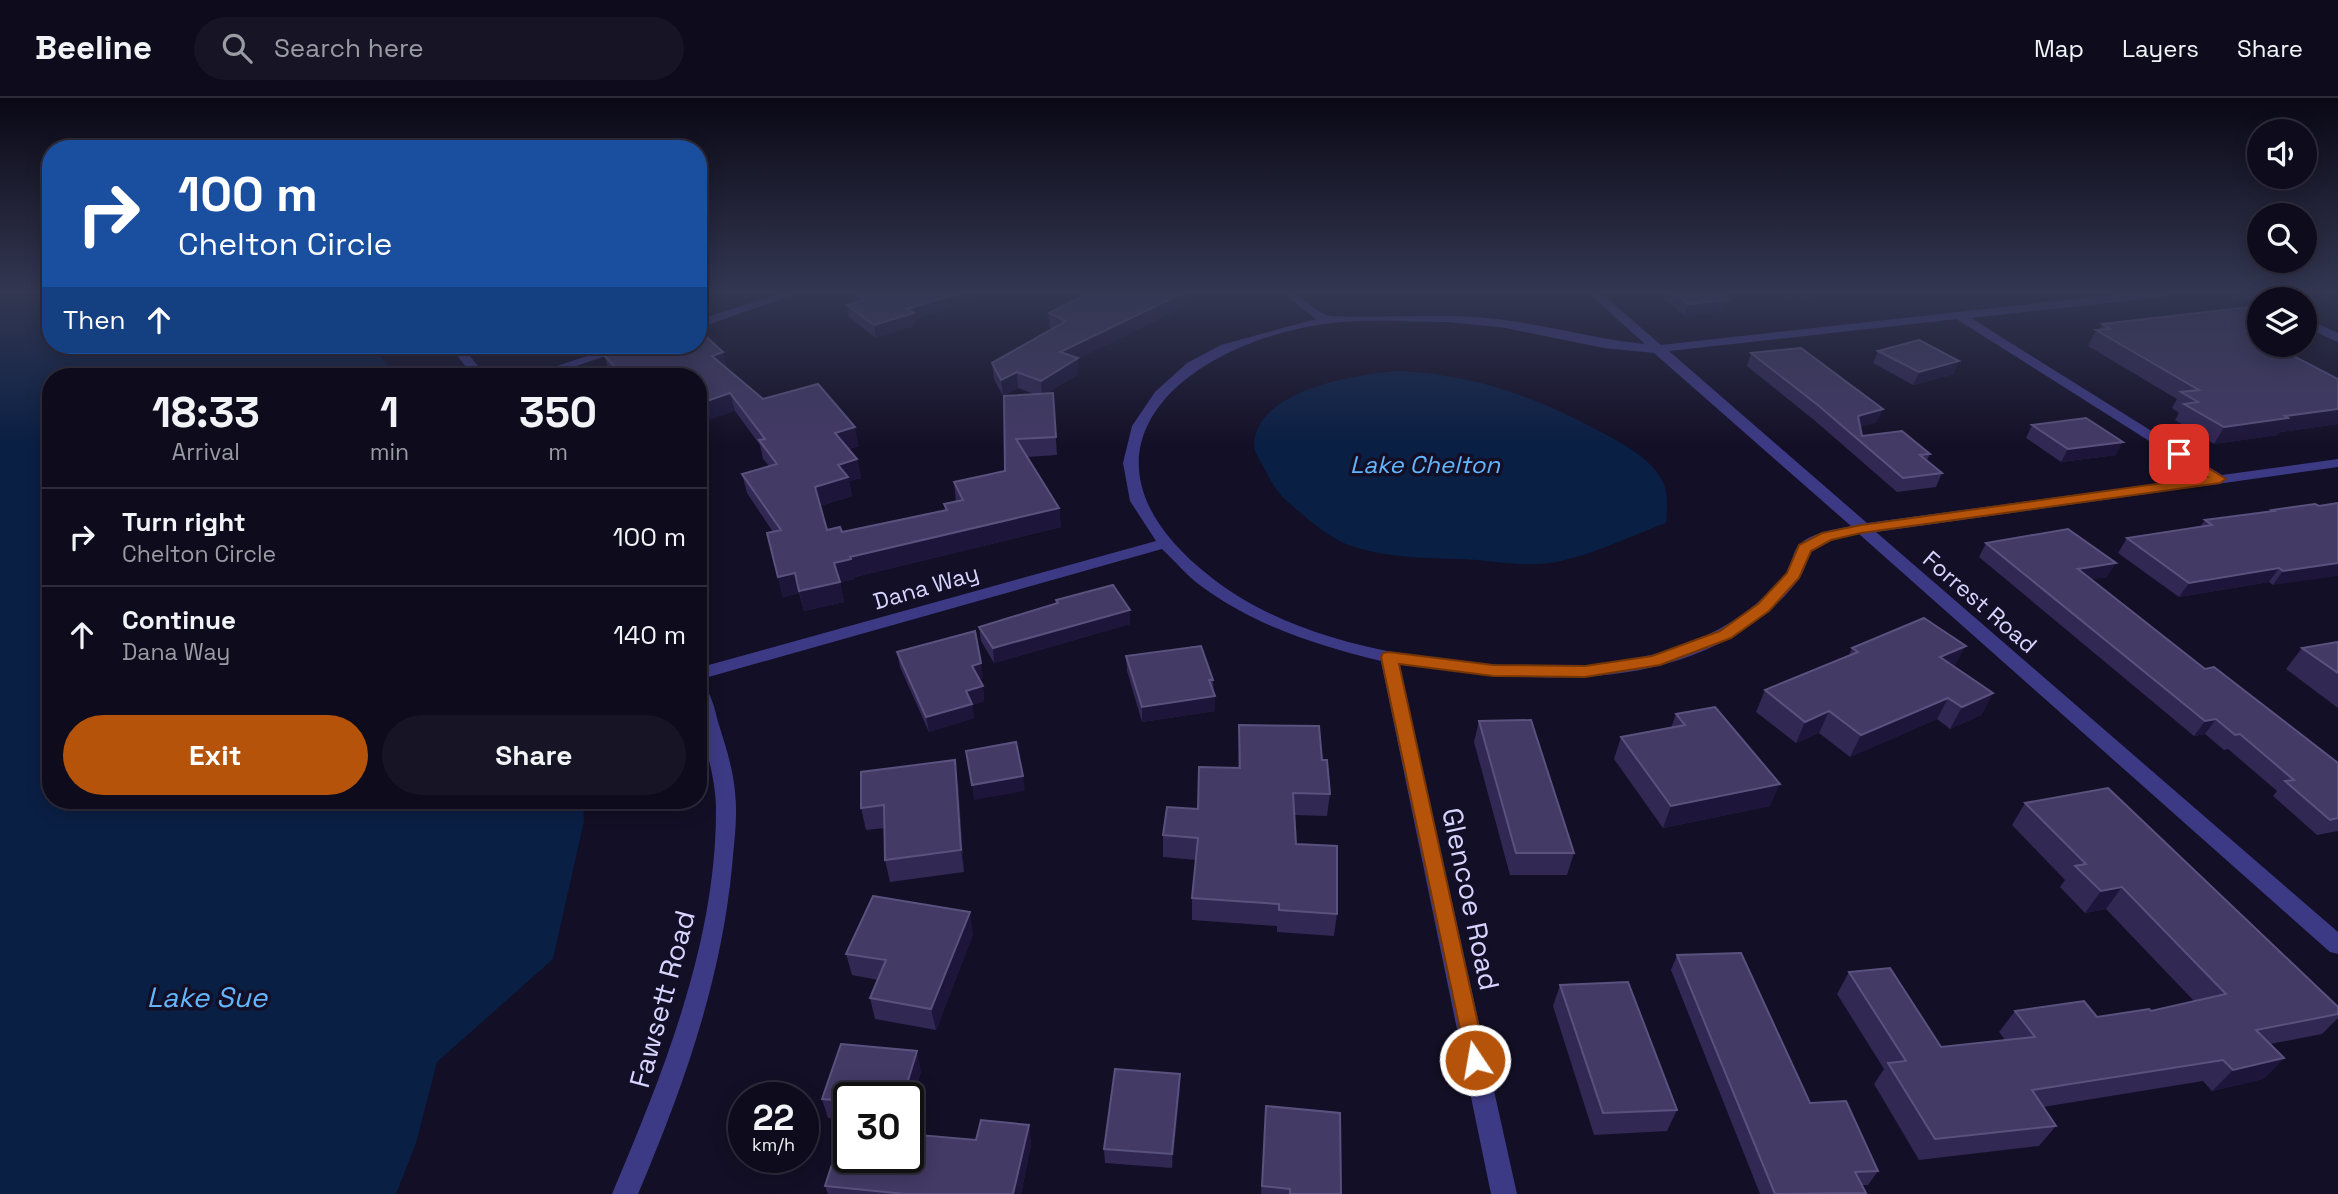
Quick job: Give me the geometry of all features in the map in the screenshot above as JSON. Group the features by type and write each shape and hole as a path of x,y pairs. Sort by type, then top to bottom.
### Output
{"street":[{"path":"1242,343 1225,348 1192,366 1160,396 1139,426 1130,463 1138,501 1165,543 1206,582 1255,612 1320,640 1389,657 1493,671 1585,672 1655,661 1725,635 1763,607 1794,575 1805,548 1827,536 1861,529 2338,463"},
{"path":"1600,343 1657,349 1713,343"},
{"name":"Forrest Road","path":"1650,343 1861,529 2333,936"},
{"path":"2004,343 2220,479"},
{"path":"462,354 474,368"},
{"path":"559,368 604,354"},
{"name":"Dana Way","path":"707,671 1165,543"},
{"name":"Glencoe Road","path":"1389,657 1504,1194"},
{"name":"Fawsett Road","path":"625,1194 663,1110 697,1004 720,895 726,803 707,718"}],"water":[{"name":"Lake Sue","path":"0,343 42,343 42,354 377,354 391,368 42,368 42,809 583,809 584,821 553,959 437,1062 416,1143 396,1194 0,1194"},
{"name":"Lake Chelton","path":"1400,371 1454,377 1503,389 1551,407 1617,440 1650,464 1662,480 1667,496 1666,523 1588,553 1561,561 1536,564 1394,555 1368,551 1337,540 1320,529 1280,494 1254,447 1259,426 1272,410 1312,388 1360,376"}],"building":[{"path":"707,343 713,343 723,352 712,356 763,399 818,384 855,427 835,433 857,459 838,465 848,477 815,487 827,530 840,527 842,532 947,510 944,504 963,500 954,482 1005,471 1004,396 1053,393 1056,437 1016,439 1059,508 850,557 851,559 834,563 840,582 799,591 795,573 778,577 767,533 781,530 742,474 777,464 759,440 765,439 730,393 707,401 707,368 616,368 604,355 707,354"},
{"path":"1027,343 1078,343 1060,352 1078,358 1041,381 1017,372 1001,380 992,363"},
{"path":"1907,343 1925,343 1959,361 1919,372 1878,351"},
{"path":"2119,343 2247,343 2247,357 2295,357 2338,379 2338,409 2224,427 2184,404 2198,402 2181,392 2199,390"},
{"path":"1801,348 1883,409 1858,416 1862,436 1902,431 1930,454 1920,455 1942,473 1903,478 1819,406 1751,353"},
{"path":"2086,418 2123,442 2068,449 2032,425"},
{"path":"2338,503 2338,563 2283,571 2279,568 2189,583 2127,538 2212,525 2205,520"},
{"path":"2068,529 2116,563 2078,569 2205,669 2214,667 2338,763 2338,818 2330,820 2285,781 2294,780 2240,734 2235,735 2216,719 2205,721 1986,543"},
{"path":"1113,585 1130,610 993,648 979,627 1058,603 1056,600"},
{"path":"1924,618 1966,646 1940,657 1993,693 1962,707 1948,698 1861,735 1829,711 1805,722 1765,690 1858,652 1852,648"},
{"path":"975,631 981,663 972,666 983,686 966,691 972,704 926,717 897,652"},
{"path":"2337,642 2338,673 2302,648"},
{"path":"1201,646 1213,680 1209,680 1215,696 1142,707 1126,656"},
{"path":"1715,707 1780,784 1671,806 1621,737 1685,725 1676,714"},
{"path":"1531,720 1574,853 1516,853 1479,721"},
{"path":"1239,725 1319,726 1322,760 1327,760 1330,794 1293,793 1296,844 1337,846 1337,914 1279,910 1279,904 1192,898 1198,838 1163,835 1167,807 1198,809 1199,767 1240,768"},
{"path":"1016,742 1023,776 972,785 966,751"},
{"path":"955,760 961,850 885,860 884,805 861,808 861,772"},
{"path":"2108,788 2338,1007 2338,1014 2256,1030 2284,1058 2233,1070 2223,1060 2032,1090 2056,1126 1935,1139 1888,1063 1906,1061 1849,972 1890,968 1941,1047 2035,1037 2015,1011 2084,1001 2097,1017 2149,1009 2151,1011 2226,994 2122,887 2101,891 2075,866 2086,864 2025,803"},
{"path":"873,896 970,912 931,1009 870,998 886,960 846,954"},
{"path":"1741,953 1810,1103 1846,1101 1878,1171 1855,1172 1866,1193 1775,1194 1677,955"},
{"path":"1628,982 1677,1110 1603,1113 1560,985"},
{"path":"841,1044 917,1051 908,1082 833,1082 833,1100 822,1099"},
{"path":"1115,1069 1180,1074 1172,1154 1104,1149"},
{"path":"1266,1106 1340,1113 1341,1194 1290,1194 1290,1189 1262,1186"},
{"path":"981,1120 1029,1125 1013,1194 905,1194 825,1186 833,1161 833,1173 924,1173 924,1135 976,1140"}],"route":[{"path":"1475,1060 1389,657 1493,671 1585,672 1655,661 1725,635 1763,607 1794,575 1805,548 1827,536 2220,479 2179,454"}]}
